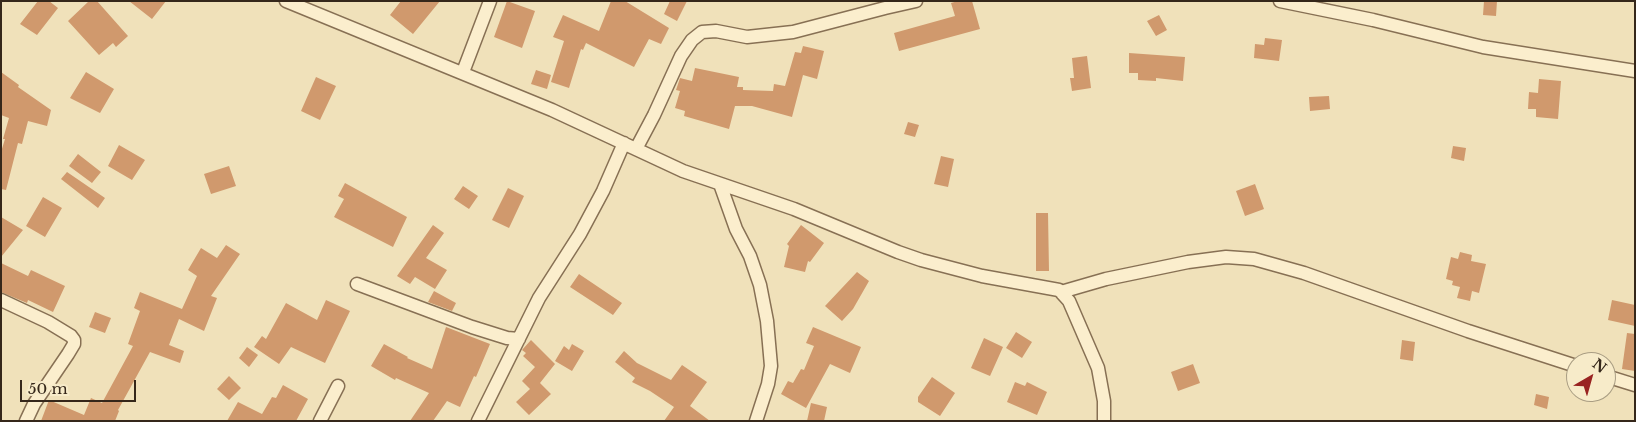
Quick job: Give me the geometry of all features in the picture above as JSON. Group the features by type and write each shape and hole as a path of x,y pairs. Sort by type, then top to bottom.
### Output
{"street":[{"path":"286,1 552,110 683,171 794,209 872,242 921,260 1002,280 1043,286 1061,292 1069,301 1098,368 1104,401 1104,421"},
{"path":"463,72 490,1"},
{"path":"636,148 654,115 681,56 692,40 702,32 716,31 746,37 793,32 916,1"},
{"path":"1280,1 1373,20 1483,47 1635,72"},
{"path":"478,421 539,298 587,221 603,191 624,143"},
{"path":"720,184 760,284 767,321 771,366 768,384 756,421"},
{"path":"1061,292 1106,279 1188,262 1226,257 1254,259 1275,263 1459,328 1566,363"},
{"path":"357,284 472,327 519,340"},
{"path":"1,300 55,326 74,340 74,344 34,404 26,421"},
{"path":"1616,379 1635,384"},
{"path":"320,421 338,386"}],"building":[{"path":"38,1 49,1 58,8 37,35 20,24"},
{"path":"89,1 97,1 128,36 116,47 113,43 99,55 68,21"},
{"path":"129,1 166,1 152,19"},
{"path":"401,1 440,1 413,34 390,15"},
{"path":"507,1 535,11 522,48 494,37"},
{"path":"611,1 625,1 669,28 661,44 649,39 634,67 586,43 583,50 581,49 569,88 551,82 564,41 553,37 563,15 599,31"},
{"path":"670,1 687,1 677,21 664,14"},
{"path":"972,1 980,29 899,51 894,33 955,16 951,3"},
{"path":"1484,1 1497,1 1496,16 1483,15"},
{"path":"1159,15 1167,30 1156,36 1147,21"},
{"path":"1265,38 1282,40 1279,61 1254,58 1255,44 1264,45"},
{"path":"803,46 824,51 817,79 803,75 792,117 752,106 735,106 729,129 684,116 685,111 675,108 680,91 676,90 680,78 692,81 695,68 739,77 737,87 743,87 743,90 773,91 774,84 785,86 795,52 801,53"},
{"path":"1129,53 1185,57 1183,81 1156,78 1156,81 1138,80 1138,73 1129,73"},
{"path":"1087,56 1091,88 1072,91 1070,78 1074,78 1072,58"},
{"path":"536,70 551,75 547,89 531,84"},
{"path":"1,72 19,85 18,87 51,110 47,126 28,121 22,144 18,143 6,190 1,189 1,152 9,118 1,115"},
{"path":"86,72 114,89 100,113 70,98"},
{"path":"316,77 336,86 320,120 301,111"},
{"path":"1539,79 1561,81 1558,119 1536,117 1536,109 1528,109 1529,92 1538,93"},
{"path":"1329,96 1330,109 1310,111 1309,97"},
{"path":"908,122 919,125 915,137 904,134"},
{"path":"119,145 145,160 132,180 108,166"},
{"path":"1453,146 1466,148 1464,161 1451,158"},
{"path":"78,154 101,172 92,183 69,166"},
{"path":"941,156 954,159 948,187 934,184"},
{"path":"229,166 236,186 211,194 204,174"},
{"path":"67,172 105,198 98,208 61,179"},
{"path":"345,183 407,217 393,247 334,217 344,199 338,196"},
{"path":"1255,184 1264,209 1245,216 1236,191"},
{"path":"463,186 478,196 469,209 454,199"},
{"path":"508,188 524,196 509,228 492,220"},
{"path":"43,197 62,208 45,237 26,226"},
{"path":"1036,213 1048,213 1049,271 1036,271"},
{"path":"1,217 23,230 1,257"},
{"path":"433,225 444,233 426,258 447,270 435,289 415,277 410,284 397,276"},
{"path":"801,225 824,243 810,262 808,261 805,272 784,267 789,246 787,244"},
{"path":"226,245 240,254 211,296 217,298 204,331 179,319 169,345 184,351 180,363 150,352 118,410 115,421 41,421 49,400 84,415 91,398 102,403 133,346 128,344 140,311 134,308 140,292 182,309 197,276 188,270 201,248 217,258"},
{"path":"1460,252 1472,255 1471,261 1486,264 1479,293 1472,291 1470,301 1457,298 1460,287 1452,285 1453,281 1446,279 1451,257 1458,259"},
{"path":"1,263 28,276 31,270 65,286 53,312 28,300 27,303 1,292"},
{"path":"857,272 869,281 853,309 842,321 825,306"},
{"path":"579,274 622,303 613,315 570,287"},
{"path":"434,291 456,303 452,311 428,302"},
{"path":"326,300 350,311 325,363 291,347 279,364 254,347 262,336 266,339 286,303 317,320"},
{"path":"1612,300 1635,305 1635,326 1608,320"},
{"path":"95,312 111,318 105,333 89,327"},
{"path":"446,327 490,344 476,377 474,376 460,407 447,401 433,421 410,421 429,393 396,378 395,380 371,366 384,344 407,358 432,369"},
{"path":"813,327 861,347 850,373 830,364 806,408 781,394 788,381 793,383 801,369 804,370 814,346 806,343"},
{"path":"1016,332 1032,342 1022,358 1006,348"},
{"path":"1627,333 1635,334 1635,371 1622,369"},
{"path":"984,338 1003,347 990,376 971,368"},
{"path":"531,340 555,364 540,383 551,394 529,415 516,402 530,389 522,381 535,367 523,356 526,353 522,350"},
{"path":"1402,340 1415,342 1413,361 1400,359"},
{"path":"572,344 584,351 572,371 555,361 564,346 569,350"},
{"path":"247,347 258,355 249,367 239,358"},
{"path":"624,351 637,363 671,380 682,365 707,382 690,406 710,421 664,421 674,407 632,382 635,378 615,362"},
{"path":"1193,364 1200,383 1178,391 1171,372"},
{"path":"229,376 241,388 229,400 217,389"},
{"path":"932,377 955,393 940,416 918,402 918,397"},
{"path":"1015,382 1025,386 1027,382 1047,392 1037,415 1007,402"},
{"path":"283,385 308,399 296,421 227,421 238,402 262,414 272,397 276,398"},
{"path":"1536,394 1549,397 1547,409 1534,405"},
{"path":"811,403 827,407 824,421 807,421"}]}
